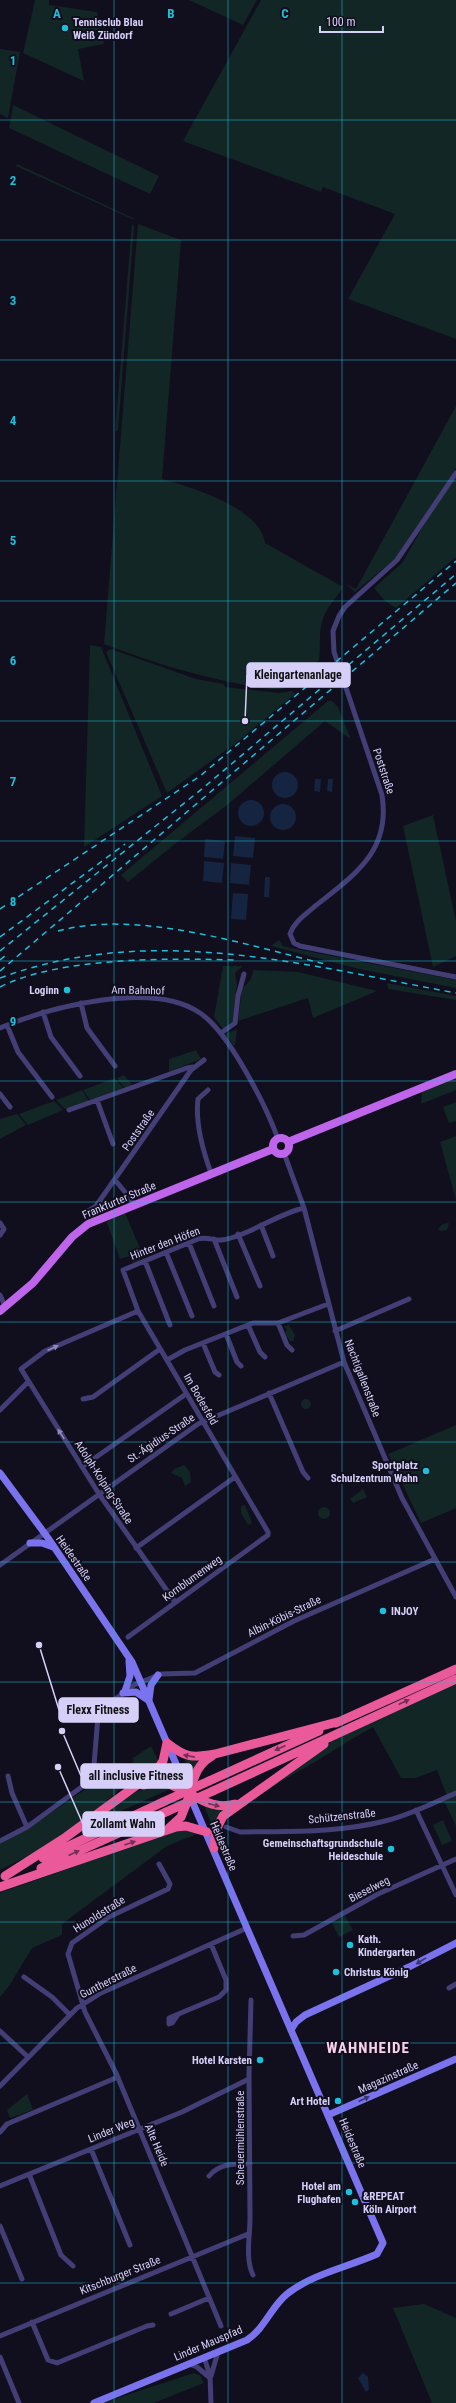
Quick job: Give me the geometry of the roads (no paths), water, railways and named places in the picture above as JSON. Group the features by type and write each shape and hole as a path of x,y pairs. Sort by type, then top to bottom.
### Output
{"highway":[{"path":"2,1878 163,1802 456,1669"},
{"path":"0,1887 456,1679"},
{"path":"214,1848 218,1824 223,1816 240,1802 320,1746 369,1719"},
{"path":"2,1878 66,1837 136,1788 156,1772 163,1761 167,1743 186,1756 195,1757 215,1754 341,1721"},
{"path":"162,1832 176,1824 181,1817 198,1768 205,1760 215,1754"},
{"path":"136,1788 151,1782 162,1781 215,1806 226,1807 240,1802"},
{"path":"0,1887 162,1832 186,1826 207,1832"}],"main road":[{"path":"288,1142 456,1074"},
{"path":"283,1138 288,1142 288,1149 284,1153 279,1154 273,1149 274,1142 278,1139 283,1138"},
{"name":"Frankfurter Straße","path":"3,1308 38,1278 80,1230 91,1222 273,1149"},
{"name":"Heidestraße","path":"0,1473 54,1547 127,1653 214,1848 284,2015 382,2238 382,2246 380,2251"},
{"path":"30,1543 42,1543 54,1547"},
{"path":"127,1653 130,1676 124,1692 136,1692 148,1700 151,1685 158,1675"},
{"path":"284,2015 294,2018 305,2015 409,1968 456,1943"},
{"path":"291,2030 296,2022 305,2015"},
{"name":"Magazinstraße","path":"328,2115 456,2059"},
{"name":"Linder Mauspfad","path":"94,2403 186,2364 243,2342 256,2332 279,2303 293,2289 380,2251"}],"street":[{"name":"Poststraße","path":"456,473 398,560 345,607 335,624 333,638 334,652 382,795 385,815 378,843 363,865 301,918 290,934 294,943 300,946 456,977"},
{"path":"221,1033 235,1024 238,996 244,974"},
{"name":"Am Bahnhof","path":"0,1028 43,1012 81,1003 124,999 173,1001 201,1013 221,1033 260,1096 278,1139"},
{"path":"81,1003 87,1028 115,1066"},
{"path":"43,1012 51,1037 80,1076"},
{"path":"7,1025 18,1052 52,1097"},
{"name":"Poststraße","path":"88,1211 96,1206 115,1180 193,1067 204,1060"},
{"path":"69,1110 193,1067"},
{"path":"208,1090 198,1098 198,1109 205,1154 211,1173"},
{"path":"0,1094 10,1107"},
{"path":"97,1100 113,1144"},
{"name":"Nachtigallenstraße","path":"284,1153 304,1208 344,1362 385,1462 415,1523 456,1597"},
{"path":"115,1180 135,1204"},
{"name":"Hinter den Höfen","path":"123,1270 204,1237 222,1240 304,1208"},
{"path":"0,1223 4,1228 0,1235"},
{"path":"261,1225 274,1256"},
{"path":"238,1234 260,1286"},
{"path":"214,1239 236,1297"},
{"path":"189,1243 214,1306"},
{"path":"166,1252 192,1316"},
{"path":"145,1261 170,1325"},
{"name":"Im Bodesfeld","path":"123,1270 138,1311 202,1422 266,1528 268,1535"},
{"path":"0,1295 3,1308"},
{"path":"335,1331 409,1299"},
{"path":"167,1360 203,1343 248,1325 260,1321 278,1322 328,1304"},
{"name":"Adolph-Kolping-Straße","path":"138,1311 45,1351 21,1370 99,1494 175,1602"},
{"path":"278,1322 287,1345 292,1350"},
{"path":"248,1325 260,1352 265,1357"},
{"path":"226,1334 241,1366"},
{"path":"203,1343 215,1372 219,1375"},
{"path":"83,1399 90,1398 160,1349"},
{"name":"St.-Ägidius-Straße","path":"0,1565 202,1422 269,1392 344,1362"},
{"path":"0,1410 28,1382"},
{"path":"269,1392 303,1472 308,1478"},
{"path":"82,1467 186,1394"},
{"path":"136,1548 235,1477"},
{"name":"Kornblumenweg","path":"128,1638 268,1535"},
{"name":"Albin-Köbis-Straße","path":"0,1841 27,1826 83,1786 94,1764 98,1716 106,1706 124,1692 140,1682 158,1675 195,1673 294,1621 435,1559"},
{"path":"8,1776 12,1793 27,1826"},
{"name":"Schützenstraße","path":"226,1827 240,1832 329,1829 383,1822 456,1793"},
{"path":"416,1810 456,1895"},
{"name":"Bieselweg","path":"293,1936 304,1935 378,1894 456,1859"},
{"name":"Hunoldstraße","path":"83,2003 70,1962 70,1946 79,1937 109,1917 168,1889 170,1884 159,1864"},
{"name":"Guntherstraße","path":"0,2086 83,2003 100,1993 247,1928"},
{"path":"177,2016 219,1997 226,1990 226,1980 211,1944"},
{"path":"24,1977 52,1997 70,2015"},
{"path":"449,1988 456,1984"},
{"name":"Scheuermühlenstraße","path":"251,2000 249,2079 250,2229 248,2234 250,2269 254,2275"},
{"name":"Alte Heide","path":"83,2003 85,2012 118,2077 221,2326"},
{"path":"0,2031 28,2057"},
{"path":"0,2132 7,2124 118,2077"},
{"name":"Linder Weg","path":"0,2186 209,2100 249,2079"},
{"path":"92,2149 130,2245"},
{"path":"209,2176 215,2168 225,2165 250,2164"},
{"path":"29,2174 61,2255 73,2266"},
{"path":"0,2226 22,2279"},
{"name":"Kitschburger Straße","path":"0,2336 248,2234"},
{"path":"171,2314 209,2298"},
{"path":"32,2322 45,2355 52,2363 66,2360 147,2326 153,2325"},
{"path":"211,2403 210,2379 213,2361 218,2352"},
{"path":"0,2357 19,2403"},
{"path":"204,2357 210,2379"},
{"path":"186,2364 197,2367 210,2379"}],"water":[{"path":"285,772 294,776 298,785 294,794 285,798 276,794 272,785 276,776"},
{"path":"315,779 321,779 320,792 314,791"},
{"path":"328,779 333,779 332,792 327,791"},
{"path":"251,800 261,803 264,813 261,823 251,826 241,823 238,813 241,803"},
{"path":"283,804 292,808 296,817 292,826 283,830 274,826 270,817 274,808"},
{"path":"235,836 255,838 253,858 233,856"},
{"path":"205,839 225,841 223,859 204,857"},
{"path":"204,861 224,863 222,883 203,881"},
{"path":"231,863 251,865 249,885 230,883"},
{"path":"265,877 270,877 269,897 264,897"},
{"path":"233,893 248,894 246,920 231,919"},
{"path":"363,2373 368,2377 369,2390 366,2392 358,2378"}],"railway":[{"path":"0,909 200,776 456,561"},
{"path":"0,951 203,788 456,574"},
{"path":"0,971 456,583"},
{"path":"0,937 125,844"},
{"path":"58,931 89,925 122,924 156,927 227,939 325,964"},
{"path":"0,978 57,961 114,953 171,951 228,954 285,961 456,993"},
{"path":"0,960 6,955"},
{"path":"0,987 24,977 52,970 83,965 147,960 235,960"}],"place":[{"name":"Tennisclub Blau Weiß Zündorf","path":"65,28"},
{"name":"Kleingartenanlage","path":"245,721"},
{"name":"Loginn","path":"67,990"},
{"name":"Sportplatz Schulzentrum Wahn","path":"426,1471"},
{"name":"INJOY","path":"383,1611"},
{"name":"Flexx Fitness","path":"39,1645"},
{"name":"all inclusive Fitness","path":"62,1731"},
{"name":"Zollamt Wahn","path":"58,1767"},
{"name":"Gemeinschaftsgrundschule Heideschule","path":"391,1849"},
{"name":"Kath. Kindergarten","path":"350,1945"},
{"name":"Christus König","path":"336,1972"},
{"name":"Hotel Karsten","path":"260,2060"},
{"name":"Art Hotel","path":"338,2101"},
{"name":"Hotel am Flughafen","path":"349,2192"},
{"name":"&REPEAT Köln Airport","path":"355,2202"}],"district":[{"name":"WAHNHEIDE","path":"368,2048"}]}
